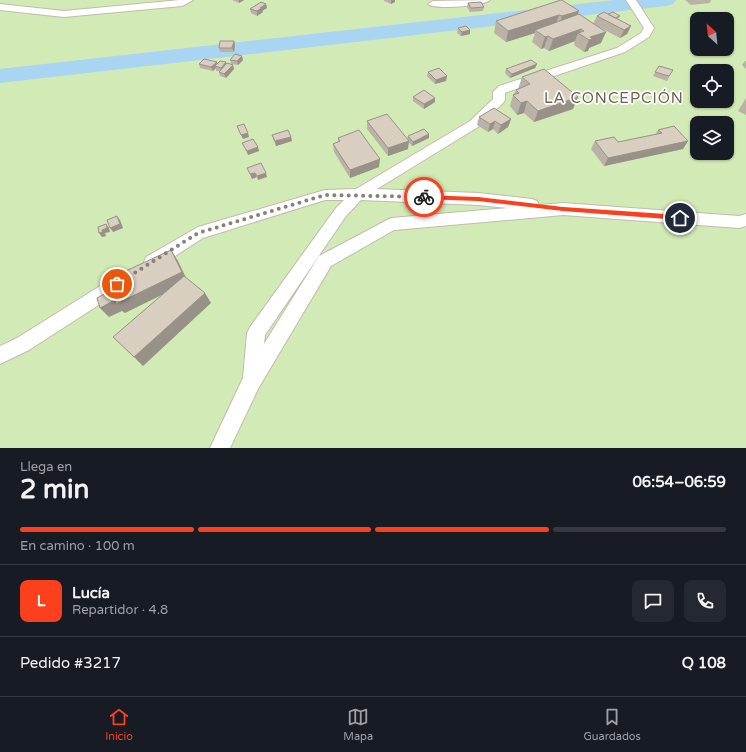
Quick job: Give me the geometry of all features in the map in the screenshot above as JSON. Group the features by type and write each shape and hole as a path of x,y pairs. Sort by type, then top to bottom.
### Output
{"street":[{"path":"0,7 64,14 182,3 188,0"},
{"path":"433,4 455,4 485,0"},
{"path":"251,382 256,333 341,212 358,194 474,124 499,100 499,92 503,89 621,50 645,35 649,28 631,0"},
{"path":"0,355 23,344 198,233 325,195 358,194 478,199 563,209 739,222 746,220"},
{"path":"220,448 251,382 325,261 392,224 563,209"}],"green space":[{"path":"0,0 746,0 746,448 0,448"}],"building":[{"path":"561,0 579,11 562,16 559,15 508,31 496,21"},
{"path":"261,2 266,4 260,8 262,8 257,11 250,9"},
{"path":"481,2 484,7 471,8 468,3"},
{"path":"604,12 631,26 624,30 597,16"},
{"path":"613,12 620,16 615,18 608,14"},
{"path":"579,14 606,32 590,37 592,39 589,40 578,33 584,31 581,29 553,39 548,36 545,37 535,30"},
{"path":"466,26 470,30 462,32 458,28"},
{"path":"220,41 234,41 232,48 219,48"},
{"path":"235,54 242,56 237,61 230,60"},
{"path":"204,59 217,62 211,67 199,64"},
{"path":"531,60 537,64 512,74 506,69"},
{"path":"220,61 226,62 221,68 215,66"},
{"path":"227,63 233,65 224,74 219,72"},
{"path":"659,66 673,70 669,76 655,72"},
{"path":"439,68 447,76 436,80 428,72"},
{"path":"544,69 578,97 538,111 527,101 521,103 513,95 519,93 516,90 530,84 522,77"},
{"path":"424,90 435,98 424,104 413,97"},
{"path":"494,108 511,119 501,125 495,121 490,124 479,117"},
{"path":"387,114 409,141 388,148 367,121"},
{"path":"244,124 248,133 241,135 237,126"},
{"path":"674,126 688,141 608,158 595,141 614,137 618,142 662,133 658,130"},
{"path":"424,129 429,134 413,142 408,136"},
{"path":"288,130 291,137 275,141 272,135"},
{"path":"359,130 380,159 350,170 333,144 340,141 338,138"},
{"path":"253,139 258,147 247,151 242,143"},
{"path":"261,163 266,173 257,176 255,173 250,174 247,168"},
{"path":"117,216 120,224 110,228 107,220"},
{"path":"106,224 107,228 102,230 103,232 99,233 98,227"},
{"path":"171,250 182,272 116,304 115,300 100,308 97,298 106,293 102,282"},
{"path":"184,276 205,293 134,357 113,337"}],"waterway":[{"path":"0,76 666,0"}],"way so far":[{"path":"117,284 198,233 325,195 358,194 424,197"}],"district":[{"name":"LA CONCEPCIÓN","path":"614,98"}],"route":[{"path":"424,197 478,199 563,209 680,218"}]}
